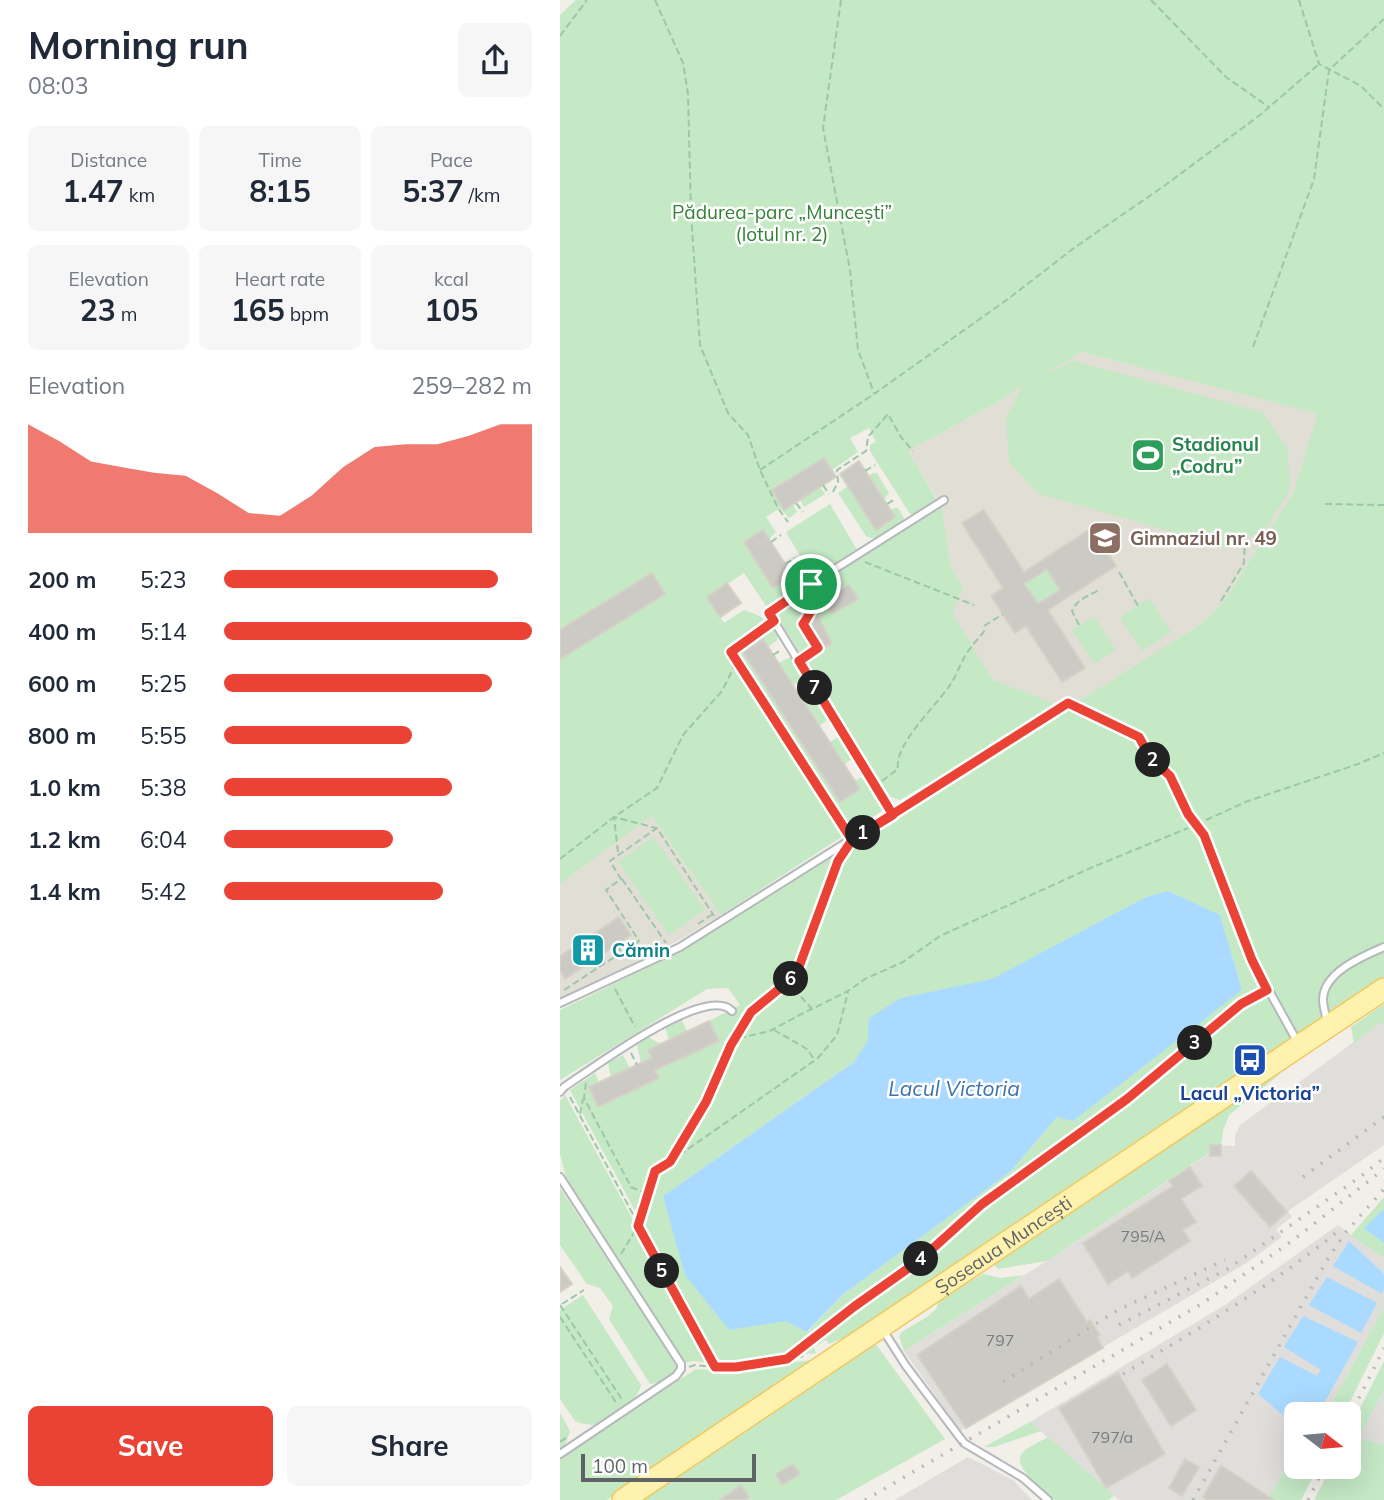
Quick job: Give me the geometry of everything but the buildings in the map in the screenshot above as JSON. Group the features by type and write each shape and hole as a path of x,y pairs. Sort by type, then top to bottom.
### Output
{"main road":[{"name":"Șoseaua Muncești","path":"623,1500 1384,989"}],"lane":[{"path":"893,815 769,613 944,500"},
{"path":"560,1003 680,947 1068,703 1139,737 1150,757 1170,776 1188,814 1204,835 1252,960 1299,1045"},
{"path":"1327,1027 1323,999 1326,987 1334,977 1358,959 1384,947"},
{"path":"562,1090 674,1017 702,1006 718,1004 727,1005 732,1011"},
{"path":"560,1177 681,1364 676,1376 560,1454"},
{"path":"880,1326 906,1366 964,1443 1023,1478 1048,1500"}],"path":[{"path":"560,36 587,0"},
{"path":"655,0 683,63 688,94 691,214 700,345 728,413 748,435 760,470 778,508 788,522"},
{"path":"840,0 822,128 850,270 858,350 874,394"},
{"path":"1151,0 1226,77 1269,107"},
{"path":"1299,0 1319,64 1360,86 1384,109"},
{"path":"1253,347 1314,179 1329,70 1384,19"},
{"path":"760,470 874,394 1164,186 1269,107 1319,64"},
{"path":"833,492 838,482 837,471 866,452 868,437 888,414 901,437 914,451"},
{"path":"865,471 875,465"},
{"path":"823,485 829,495"},
{"path":"887,504 895,499"},
{"path":"796,503 803,512"},
{"path":"1325,504 1384,505"},
{"path":"771,542 781,535"},
{"path":"1221,601 1244,563 1245,536"},
{"path":"785,564 795,558"},
{"path":"850,559 877,565 974,605"},
{"path":"1119,572 1138,606"},
{"path":"799,661 818,648 803,624 813,610 815,596 811,584"},
{"path":"1079,625 1073,608 1077,602 1098,590"},
{"path":"876,786 898,769 897,761 908,742 929,709 950,686 966,653 985,628 1003,614"},
{"path":"670,1162 706,1102 731,1045 751,1012 796,975 838,861 852,840 731,652 774,621"},
{"path":"560,859 657,788 683,734 722,691 737,662"},
{"path":"737,1038 773,1030 848,991 865,979 903,962 940,936 1093,867 1197,825 1248,801 1384,753"},
{"path":"614,817 657,828 719,922"},
{"path":"614,817 618,854"},
{"path":"657,828 610,861 665,944"},
{"path":"560,992 639,941 606,890 621,878"},
{"path":"695,926 713,914"},
{"path":"617,945 622,953"},
{"path":"796,975 802,998 812,1009"},
{"path":"609,979 641,1037"},
{"path":"787,1359 920,1260 982,1204 1127,1099 1241,1004 1267,990"},
{"path":"615,1264 638,1226 655,1171 815,1060 837,1035 848,991"},
{"path":"773,1030 807,1049 815,1060"},
{"path":"628,1046 637,1065"},
{"path":"579,1115 588,1072"},
{"path":"562,1090 579,1115 715,1367"},
{"path":"583,1098 631,1187 648,1194"},
{"path":"584,1290 560,1305 625,1411"},
{"path":"560,1317 625,1411"},
{"path":"681,1369 695,1365 736,1367 812,1356"}],"shaded area":[{"name":"Gimnaziul nr. 49","path":"1082,352 1319,414 1293,493 1223,603 1198,626 1069,709 1053,706 1050,702 993,680 951,613 963,586 951,569 942,507 908,451"},
{"path":"652,816 721,915 676,942 560,999 560,884"},
{"path":"1380,1023 1384,1023 1384,1145 1288,1211 1292,1217 1276,1229 1282,1237 1248,1262 960,1431 904,1351 1061,1252 1210,1153 1210,1145 1235,1146 1235,1135 1240,1125"},
{"path":"1338,1225 1384,1258 1384,1307 1333,1402 1284,1402 1284,1471 1267,1500 1119,1500 1030,1422 1225,1305"},
{"path":"1384,1390 1384,1445 1362,1439 1362,1432"},
{"path":"968,1457 1013,1480 1032,1500 895,1500"}],"green space":[{"name":"Pădurea-parc „Muncești” (lotul nr. 2)","path":"576,0 1384,0 1384,981 855,1333 829,1344 826,1340 814,1347 816,1353 717,1363 570,1090 595,1073 599,1082 589,1087 598,1107 659,1078 655,1070 718,1042 709,1021 740,1005 728,988 707,989 560,1080 560,1010 682,951 1198,626 1223,603 1293,493 1318,414 1082,352 1038,377 1074,361 1262,412 1287,448 1290,483 1288,493 1265,529 1229,548 1039,494 1009,463 1006,418 1023,385 908,451 937,500 915,515 910,514 870,451 870,445 876,442 869,428 850,438 858,452 832,470 824,458 773,490 784,510 793,505 797,512 789,518 780,508 766,517 776,532 769,539 763,530 744,542 789,570 795,566 801,576 798,586 766,606 744,573 707,597 724,623 744,610 771,625 778,635 777,640 768,647 743,653 840,801 855,781 862,777 867,779 883,810 721,915 652,816 560,884 560,15","holes":["1168,891 1220,916 1242,990 1057,1117 1010,1172 842,1295 808,1332 785,1321 663,1196 854,1062 901,998 992,980 1146,897"]},
{"path":"877,473 889,493 884,500 868,476"},
{"path":"848,486 876,529 895,517 891,510 894,508 898,508 904,518 903,522 881,537 866,536 838,493"},
{"path":"820,487 825,494 804,507 800,500"},
{"path":"830,504 857,550 812,576 786,532"},
{"path":"942,507 951,569 963,586 952,613 993,680 1051,702 1053,706 900,800 890,797 776,615 778,610 826,576"},
{"path":"1047,569 1060,590 1038,604 1024,584"},
{"path":"1149,598 1171,632 1142,651 1120,618"},
{"path":"1094,616 1116,650 1094,664 1072,630"},
{"path":"791,657 803,677 793,686 778,663"},
{"path":"812,697 819,699 828,714 826,721 819,726 803,702"},
{"path":"839,736 853,753 844,765 830,742"},
{"path":"654,837 705,910 669,935 618,862"},
{"path":"1384,1004 1384,1023 1380,1023 1354,1043 1351,1027"},
{"path":"679,1019 687,1031 669,1040 665,1027"},
{"path":"648,1037 661,1044 652,1058 641,1063 637,1045"},
{"path":"623,1055 630,1068 611,1077 608,1063"},
{"path":"1276,1069 1280,1074 1229,1115 1221,1145 1047,1261 998,1269 994,1264 998,1259"},
{"path":"565,1095 711,1363 683,1363 566,1177 560,1154 560,1101"},
{"path":"560,1188 675,1362 677,1368 662,1382 650,1384 609,1319 613,1306 600,1288 587,1284 560,1245"},
{"path":"1384,1197 1384,1258 1351,1235"},
{"path":"983,1274 1000,1278 1024,1275 904,1351 899,1336 902,1332 927,1317 936,1309 940,1299"},
{"path":"583,1295 641,1385 635,1398 623,1409 593,1425 575,1421 560,1399 560,1310"},
{"path":"1384,1307 1384,1333 1350,1402 1333,1402"},
{"path":"875,1343 945,1439 836,1500 643,1500"},
{"path":"812,1360 607,1500 560,1500 560,1459 696,1369 726,1371"},
{"path":"1384,1361 1384,1390 1362,1432 1362,1404"},
{"path":"560,1413 570,1431 560,1450"},
{"path":"1030,1422 1041,1431 994,1447 984,1447"},
{"path":"1048,1437 1114,1496 1108,1500 1055,1500 1037,1485 1025,1471 1020,1458 1025,1450"},
{"path":"1362,1439 1384,1445 1384,1500 1314,1500 1325,1479 1362,1479"},
{"path":"1284,1471 1284,1479 1312,1479 1301,1500 1267,1500"}],"water":[{"name":"Lacul Victoria","path":"1168,891 1220,915 1242,990 1073,1121 1057,1117 1010,1172 842,1295 807,1332 785,1321 729,1330 685,1275 663,1196 854,1062 868,1040 869,1018 901,998 992,979 1146,897"},
{"path":"1384,1209 1384,1243 1364,1228"},
{"path":"1349,1241 1384,1274 1382,1294 1333,1266"},
{"path":"1327,1277 1377,1303 1361,1333 1309,1305"},
{"path":"1303,1316 1358,1342 1325,1402 1284,1402 1284,1416 1258,1394 1280,1357 1317,1376 1321,1370 1284,1347"}],"railway":[{"path":"1303,1177 1384,1117"},
{"path":"1119,1325 1226,1270 1384,1158"},
{"path":"865,1500 1203,1303 1292,1241 1384,1169"},
{"path":"1193,1500 1327,1260 1346,1232 1384,1189"},
{"path":"1123,1374 1263,1287 1342,1228"},
{"path":"1003,1382 1118,1310 1225,1260"},
{"path":"1357,1402 1384,1348"},
{"path":"1308,1500 1318,1479"}],"place":[{"name":"Stadionul „Codru”","path":"1148,455"},
{"name":"Gimnaziul nr. 49","path":"1105,538"},
{"name":"Cămin","path":"588,950"},
{"name":"Lacul „Victoria”","path":"1250,1060"}],"route":[{"path":"811,584 769,613 774,621 731,652 852,840 893,815 1068,703 1139,737 1150,757 1170,776 1188,814 1204,835 1252,960 1267,990 1241,1004 1127,1099 982,1204 920,1260 787,1359 736,1367 715,1367 638,1226 655,1171 670,1162 706,1102 731,1045 751,1012 796,975 838,861 852,840 893,815 799,661 818,648 803,624 813,610 815,596 811,584"}]}
